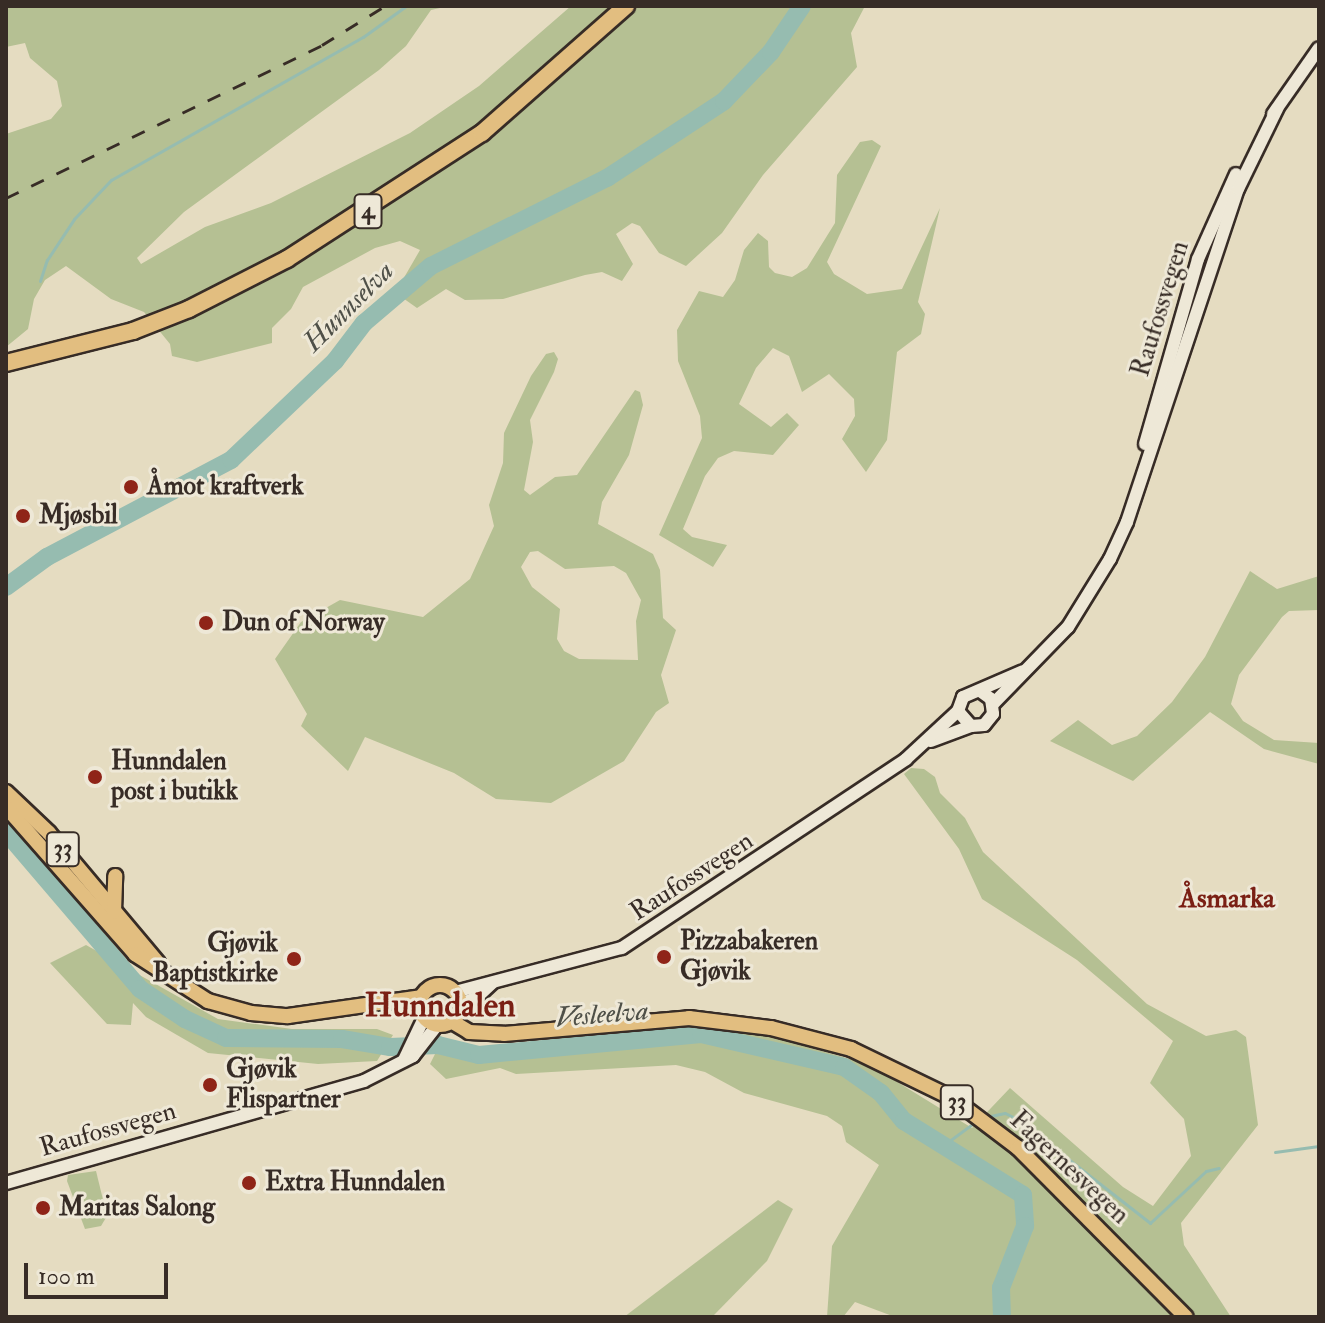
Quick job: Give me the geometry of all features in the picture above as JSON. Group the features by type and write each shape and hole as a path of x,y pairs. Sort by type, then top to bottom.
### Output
{"highway":[{"name":"4","path":"70,346 187,301 316,232 481,122 613,6"},
{"name":"4","path":"6,363 17,355 70,346 189,309 363,214 482,133 626,6"}],"main road":[{"name":"Raufossvegen","path":"928,742 988,722 993,704 1080,613 1120,535 1238,189 1277,109 1319,48"},
{"name":"Raufossvegen","path":"6,1183 329,1092 404,1060 444,1012 492,983 622,948 928,742 958,711 963,697 1023,671"},
{"path":"980,691 993,704"},
{"path":"958,711 971,726"},
{"name":"33","path":"6,792 37,820 181,986"},
{"name":"33","path":"6,807 126,944 181,986 217,1004 260,1015 302,1015 421,997 437,985 444,1012 386,1004"},
{"path":"114,912 115,876"},
{"path":"421,997 444,1012"},
{"name":"Fagernesvegen","path":"444,1012 469,1032 689,1018 771,1028 851,1049 952,1098 1018,1148 1186,1317"}],"green space":[{"path":"6,6 449,6 431,10 406,46 379,70 184,212 137,258 141,264 205,227 271,203 410,133 479,86 571,6 865,6 851,33 857,67 763,175 722,233 686,266 659,253 640,226 632,223 616,234 633,264 622,281 602,272 503,299 465,300 446,289 417,308 400,296 398,288 420,250 400,241 375,248 303,287 291,309 272,328 272,343 197,362 172,356 170,344 144,312 111,299 66,266 45,280 34,299 28,329 6,347 6,134 51,119 62,106 57,81 30,58 25,43 6,47"},
{"path":"872,140 881,146 827,262 834,274 867,294 902,289 940,208 918,302 925,314 921,334 897,352 887,440 866,472 842,439 855,416 854,399 829,374 802,392 789,356 773,348 756,368 739,404 771,427 787,413 799,425 773,455 734,451 718,458 705,476 683,529 692,537 727,545 713,567 659,535 702,438 700,416 678,361 677,330 699,291 723,297 735,280 744,250 758,233 768,241 769,267 775,273 792,277 807,268 835,223 837,175 860,142"},
{"path":"554,352 558,359 530,420 533,442 524,490 530,495 555,477 577,475 635,390 640,392 643,405 629,455 602,502 598,524 653,554 660,570 663,618 676,630 661,675 669,703 656,712 624,761 551,803 496,799 454,773 365,737 348,771 301,726 307,714 275,659 301,622 340,600 423,617 470,579 494,526 489,505 503,463 504,433 531,376 546,354","holes":["538,551 565,569 614,566 626,573 641,600 636,621 638,660 579,659 564,651 557,639 560,609 532,587 521,567 530,552"]},
{"path":"1250,571 1277,589 1319,576 1319,610 1289,611 1282,617 1239,675 1231,704 1243,721 1274,740 1319,743 1319,764 1264,749 1210,712 1133,781 1050,741 1078,720 1112,745 1137,736 1172,702 1205,657"},
{"path":"911,768 924,769 935,777 940,793 965,818 983,852 1147,1004 1206,1036 1236,1030 1246,1037 1258,1125 1181,1223 1184,1245 1231,1317 895,1317 855,1302 843,1317 827,1317 832,1246 879,1165 846,1142 842,1126 827,1116 744,1093 705,1072 676,1065 516,1074 500,1068 446,1079 430,1064 437,1050 462,1057 613,1047 635,1027 701,1025 750,1031 868,1064 972,1128 1010,1088 1123,1187 1153,1206 1191,1156 1184,1119 1150,1083 1173,1041 1077,960 982,899 959,849 904,774"},
{"path":"86,945 218,1019 292,1029 377,1029 393,1035 377,1061 318,1064 208,1053 146,1017 133,1003 131,1025 107,1024 50,963"},
{"path":"96,1171 107,1216 101,1226 85,1229 67,1181 68,1175"},
{"path":"778,1200 793,1209 767,1261 714,1315 624,1317"}],"waterway":[{"path":"40,281 47,260 74,219 111,180 363,37 406,6"},
{"name":"Hunnselva","path":"6,587 47,557 231,460 335,361 364,323 431,266 607,178 724,101 771,52 802,6"},
{"name":"Vesleelva","path":"6,832 140,989 185,1019 226,1038 342,1039 390,1047 438,1045 479,1055 701,1034 844,1067 881,1093 904,1121 1023,1195 1025,1226 1001,1288 1002,1317"},
{"path":"986,1117 1005,1113 1017,1119 1150,1223 1206,1171 1219,1168"},
{"path":"941,1147 975,1122"},
{"path":"1275,1152 1319,1146"}],"railway":[{"path":"6,198 322,45 385,6"}],"place":[{"name":"Åmot kraftverk","path":"131,487"},
{"name":"Mjøsbil","path":"23,516"},
{"name":"Dun of Norway","path":"206,623"},
{"name":"Hunndalen post i butikk","path":"95,777"},
{"name":"Pizzabakeren Gjøvik","path":"664,957"},
{"name":"Gjøvik Baptistkirke","path":"294,959"},
{"name":"Gjøvik Flispartner","path":"210,1085"},
{"name":"Extra Hunndalen","path":"249,1183"},
{"name":"Maritas Salong","path":"43,1208"}],"district":[{"name":"Åsmarka","path":"1227,899"},
{"name":"Hunndalen","path":"440,1006"}]}
